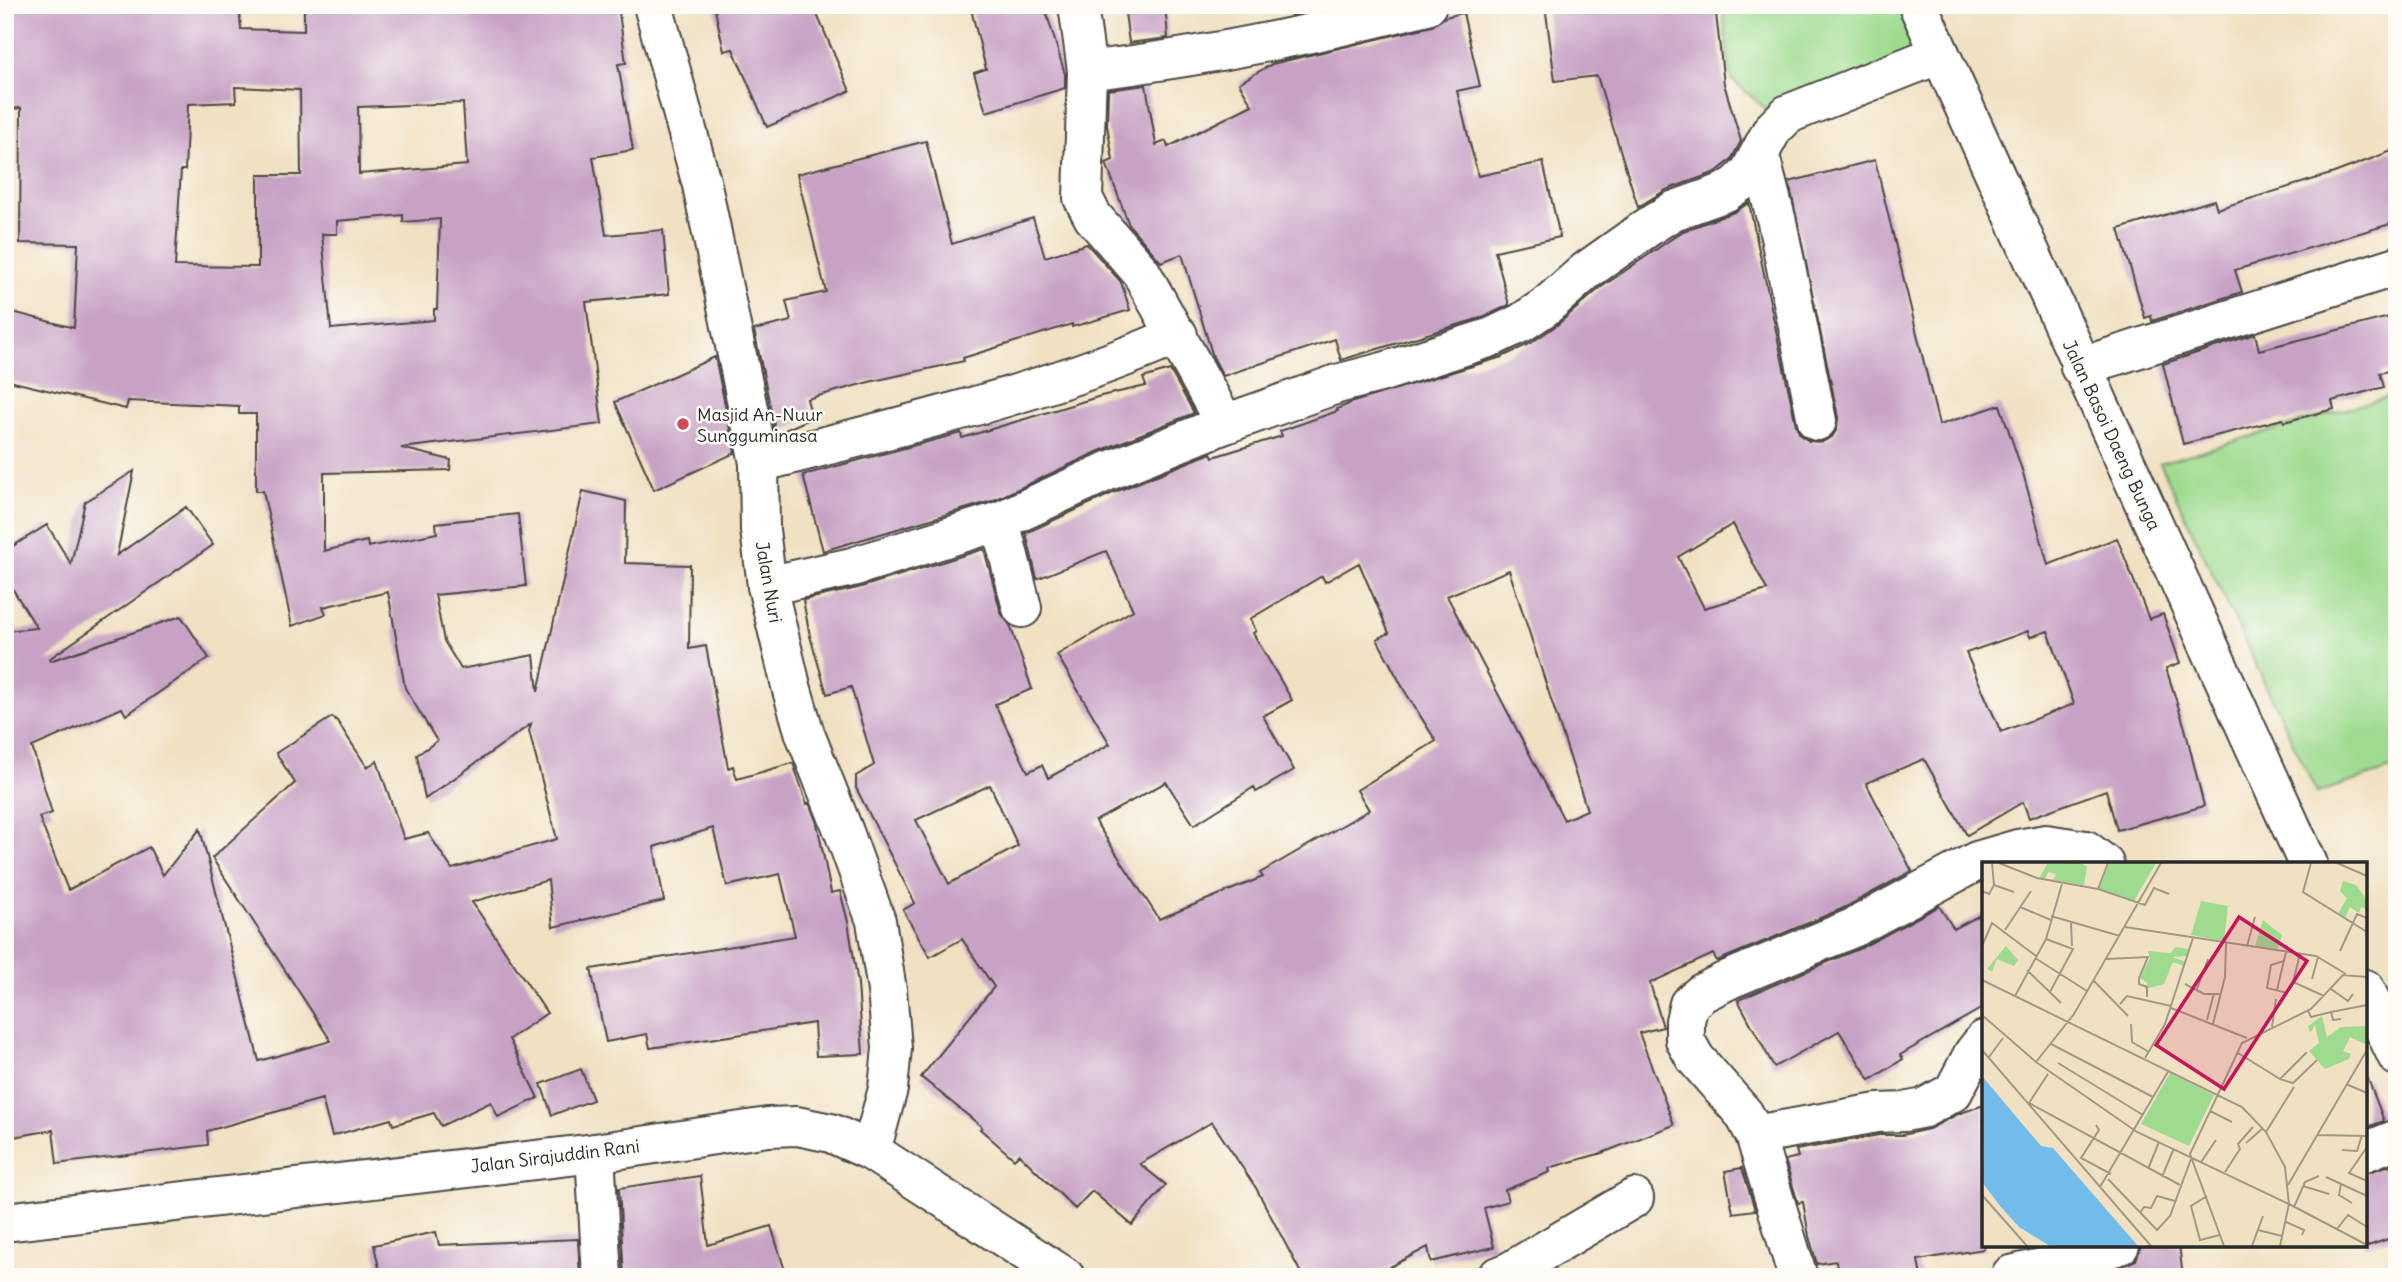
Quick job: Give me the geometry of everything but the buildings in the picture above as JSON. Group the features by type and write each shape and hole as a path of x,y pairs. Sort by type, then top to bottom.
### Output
{"street":[{"name":"Jalan Nuri","path":"653,5 702,185 759,463 760,530 767,586 805,734 876,921 887,990 892,1048 888,1089 871,1151"},
{"path":"1078,5 1087,71 1083,198 1093,217 1141,272 1178,335 1224,424"},
{"path":"1087,71 1169,61 1324,32 1427,5"},
{"name":"Jalan Basoi Daeng Bunga","path":"1918,5 2080,367 2307,862"},
{"path":"767,586 852,567 1000,521 1106,472 1224,424 1337,384 1492,337 1521,323 1545,307 1586,271 1673,211 1726,192 1738,184 1760,156 1772,130 1788,114 1940,54"},
{"path":"1760,156 1777,222 1817,421"},
{"path":"2080,367 2397,266"},
{"path":"759,463 1036,388 1133,355 1178,335"},
{"path":"1000,521 1021,607"},
{"path":"1798,1277 1755,1135 1744,1114 1695,1058 1685,1040 1689,1004 1702,993 1730,979 1853,928 1977,861 2046,844 2086,850 2101,862"},
{"path":"2367,993 2397,1056"},
{"path":"1755,1135 1877,1113 1924,1108 1953,1092 1973,1054 1982,1043"},
{"name":"Jalan Sirajuddin Rani","path":"5,1222 595,1153 768,1127 797,1126 831,1133 871,1151 1065,1277"},
{"path":"2367,1151 2397,1139"},
{"path":"595,1153 603,1277"},
{"path":"1497,1277 1634,1198"},
{"path":"2006,1276 2063,1263 2114,1247"}],"green space":[{"path":"1722,5 1905,5 1928,49 1773,115 1731,79"},
{"path":"2397,394 2397,767 2317,793 2160,463"}],"place":[{"name":"Masjid An-Nuur Sungguminasa","path":"683,424"}]}
